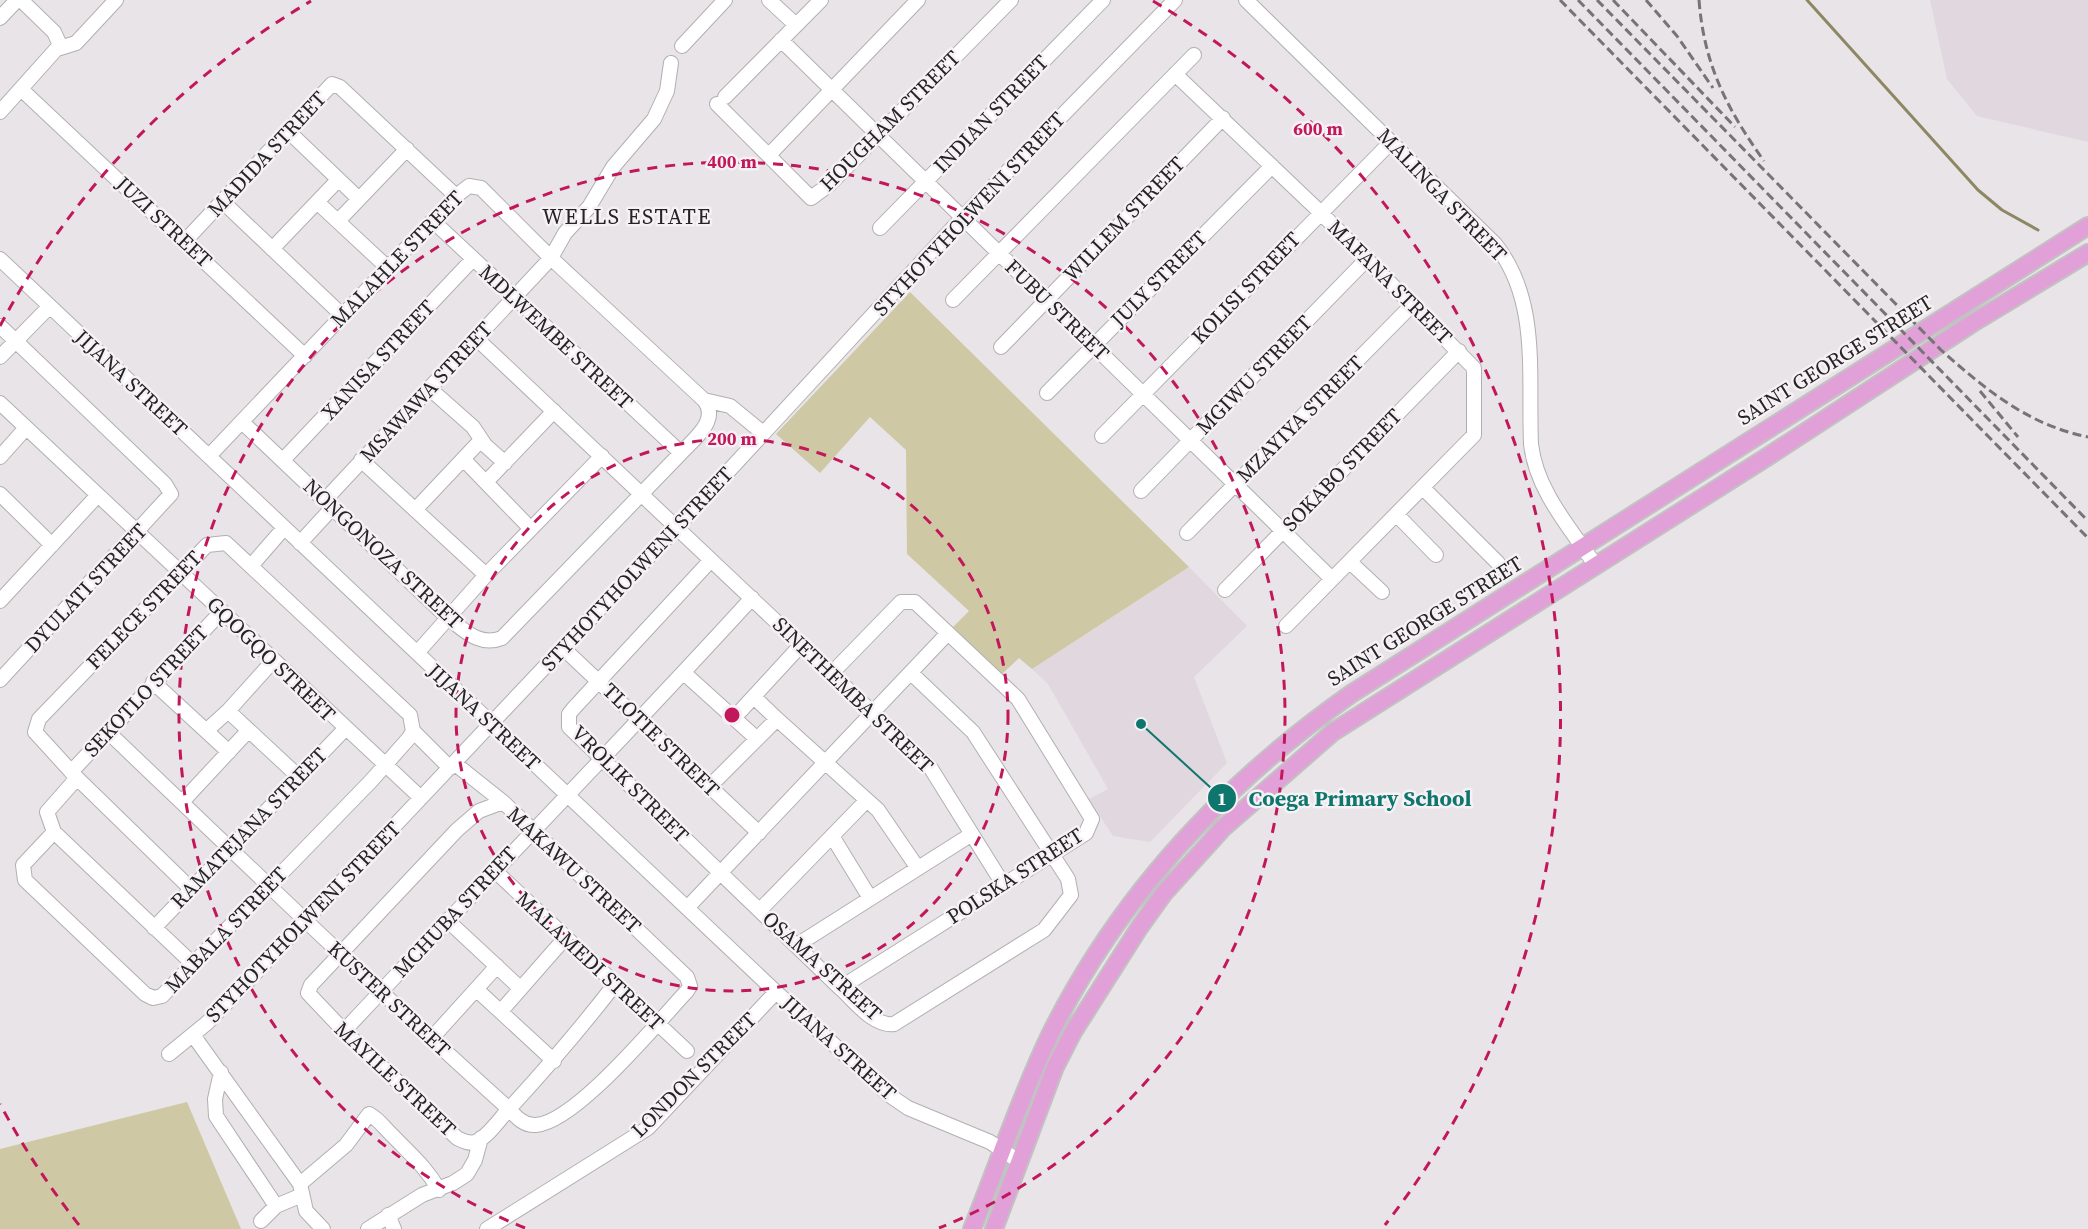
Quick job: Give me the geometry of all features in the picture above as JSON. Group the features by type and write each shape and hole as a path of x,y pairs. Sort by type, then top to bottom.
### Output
{"main road":[{"name":"SAINT GEORGE STREET","path":"972,1229 1000,1144 1050,1036 1100,949 1128,906 1168,856 1218,803 1283,743 1351,694 2088,226"},
{"name":"SAINT GEORGE STREET","path":"994,1229 1055,1067 1085,1013 1164,893 1223,828 1333,732 1596,566 1971,324 2088,253"}],"street":[{"path":"0,17 19,0 58,37 60,48"},
{"path":"0,112 60,48 76,44 116,0"},
{"path":"682,46 725,0"},
{"path":"769,0 796,25"},
{"path":"781,40 820,0"},
{"path":"770,155 918,0"},
{"name":"HOUGHAM STREET","path":"781,40 721,100 811,198 830,184 1011,0"},
{"name":"INDIAN STREET","path":"880,228 1103,0"},
{"name":"STYHOTYHOLWENI STREET","path":"170,1054 193,1035 245,984 676,528 963,217 1174,0"},
{"name":"MALINGA STREET","path":"1246,0 1495,244 1518,279 1527,312 1530,444 1534,464 1545,489 1596,566"},
{"name":"FUBU STREET","path":"781,40 1094,345 1281,532 1332,579"},
{"path":"953,300 1194,55"},
{"name":"MSAWAWA STREET","path":"300,543 361,460 551,258 565,233 589,207 613,167 654,119 667,91 671,63"},
{"name":"MAFANA STREET","path":"1174,74 1320,212 1474,368 1474,435 1286,626"},
{"name":"MADIDA STREET","path":"185,241 332,84 340,87 456,196"},
{"name":"JUZI STREET","path":"21,90 185,241 305,356"},
{"name":"WILLEM STREET","path":"1001,347 1223,118"},
{"path":"288,131 359,199"},
{"name":"KOLISI STREET","path":"1102,436 1390,142"},
{"path":"339,220 407,149"},
{"name":"JULY STREET","path":"1047,393 1272,166"},
{"path":"272,249 338,180"},
{"name":"MALAHLE STREET","path":"209,456 456,196 469,186 481,188 551,258 704,400"},
{"path":"223,202 343,316"},
{"path":"318,202 388,268"},
{"name":"MDLWEMBE STREET","path":"433,221 681,453"},
{"name":"JIJANA STREET","path":"0,259 776,992 889,1095 908,1108 1000,1144"},
{"name":"XANISA STREET","path":"283,460 473,259"},
{"name":"MGIWU STREET","path":"1141,491 1366,260"},
{"name":"MZAYIYA STREET","path":"1187,533 1412,305"},
{"path":"0,357 50,306"},
{"path":"0,326 16,340"},
{"name":"SINETHEMBA STREET","path":"476,338 930,767 1003,884"},
{"name":"DYULATI STREET","path":"0,680 171,494 165,484 16,340"},
{"name":"SOKABO STREET","path":"1225,590 1459,351"},
{"path":"429,388 473,427 481,440 505,463"},
{"path":"704,400 730,406 764,433"},
{"path":"681,453 708,423 710,411 704,400"},
{"name":"GQOGQO STREET","path":"0,403 25,429 421,798"},
{"path":"486,482 554,411"},
{"name":"NONGONOZA STREET","path":"242,422 447,617 475,639 493,641 502,638 681,453"},
{"path":"0,457 25,429"},
{"path":"415,510 481,440"},
{"path":"417,653 486,575 602,456"},
{"path":"361,460 486,575"},
{"path":"462,462 486,482 531,529"},
{"path":"1423,488 1498,563"},
{"path":"0,601 97,496"},
{"path":"2,499 52,545"},
{"path":"1397,515 1436,555"},
{"path":"250,566 284,528"},
{"name":"FELECE STREET","path":"190,888 35,735 39,719 179,571 207,545 218,542 226,543 410,715 413,731 452,765 503,802"},
{"name":"VROLIK STREET","path":"711,560 569,714 568,721 573,733 720,873"},
{"path":"1350,562 1382,592"},
{"name":"MCHUBA STREET","path":"344,1031 533,830 569,796 752,598"},
{"name":"POLSKA STREET","path":"831,674 906,600 919,605 1018,699 1091,816 1091,826 1086,833 840,988"},
{"name":"SEKOTLO STREET","path":"54,832 47,812 107,731 222,611"},
{"path":"687,908 948,633"},
{"path":"734,718 801,645"},
{"name":"TLOTIE STREET","path":"563,648 759,833"},
{"path":"206,731 228,711 273,661"},
{"path":"684,673 756,738"},
{"name":"OSAMA STREET","path":"720,873 876,1021 890,1025 1044,930 1069,902 1071,887 973,732 911,673"},
{"path":"153,682 229,753"},
{"path":"754,697 867,800 917,867"},
{"path":"228,711 299,777"},
{"path":"709,787 777,719"},
{"name":"RAMATEJANA STREET","path":"154,928 345,729"},
{"name":"KUSTER STREET","path":"107,731 271,885 379,993 523,1123 530,1125 544,1123 591,1092 656,1023"},
{"path":"182,802 248,731"},
{"path":"386,765 413,731"},
{"name":"MABALA STREET","path":"54,832 23,865 23,875 27,883 148,996 162,996 386,765"},
{"path":"760,910 867,800"},
{"name":"MAKAWU STREET","path":"340,954 474,814 493,804 503,802 687,976 690,986 687,991 656,1023"},
{"path":"54,832 193,964"},
{"path":"797,945 972,834"},
{"path":"832,837 870,898"},
{"name":"MALAMEDI STREET","path":"495,870 687,1051"},
{"path":"447,920 520,988"},
{"path":"501,1011 566,938"},
{"name":"MAYILE STREET","path":"340,954 311,985 308,993 344,1031 457,1138 470,1143 482,1138 554,1061 615,984"},
{"path":"431,1039 496,966"},
{"path":"477,990 554,1061"},
{"name":"LONDON STREET","path":"487,1229 648,1128 776,992"},
{"path":"193,1035 301,1189 306,1210 322,1229"},
{"path":"221,1072 215,1098 216,1116 276,1206"},
{"path":"261,1221 276,1206 301,1189 346,1145 369,1113 379,1119 412,1153 430,1173 439,1190"},
{"path":"368,1229 422,1195 439,1190 467,1174 475,1160 482,1138"},
{"path":"1000,1144 1027,1144"},
{"path":"1000,1144 1020,1162"},
{"path":"388,1215 394,1229"}],"shaded area":[{"path":"1930,0 2088,0 2088,142 1977,116 1947,79"},
{"path":"910,292 1189,567 1032,669 1019,658 1002,674 953,627 969,611 907,554 906,450 870,417 820,473 776,434"},
{"path":"1189,567 1247,626 1194,677 1227,763 1150,842 1113,836 1089,799 1108,789 1048,684 1032,669"},
{"path":"187,1102 241,1229 0,1229 0,1149"}],"waterway":[{"path":"1807,0 1978,190 2002,210 2038,230"}],"railway":[{"path":"1560,0 2088,538"},
{"path":"1578,0 2088,521"},
{"path":"1597,0 1941,350 2008,404 2046,424 2088,437"},
{"path":"1613,0 1735,127"},
{"path":"1646,0 1677,36 1713,88"},
{"path":"1699,0 1706,45 1712,66 1728,104 1764,161"},
{"path":"1980,391 2018,437"}],"place":[{"name":"Coega Primary School","path":"1141,724"}],"district":[{"name":"WELLS ESTATE","path":"627,216"}]}
